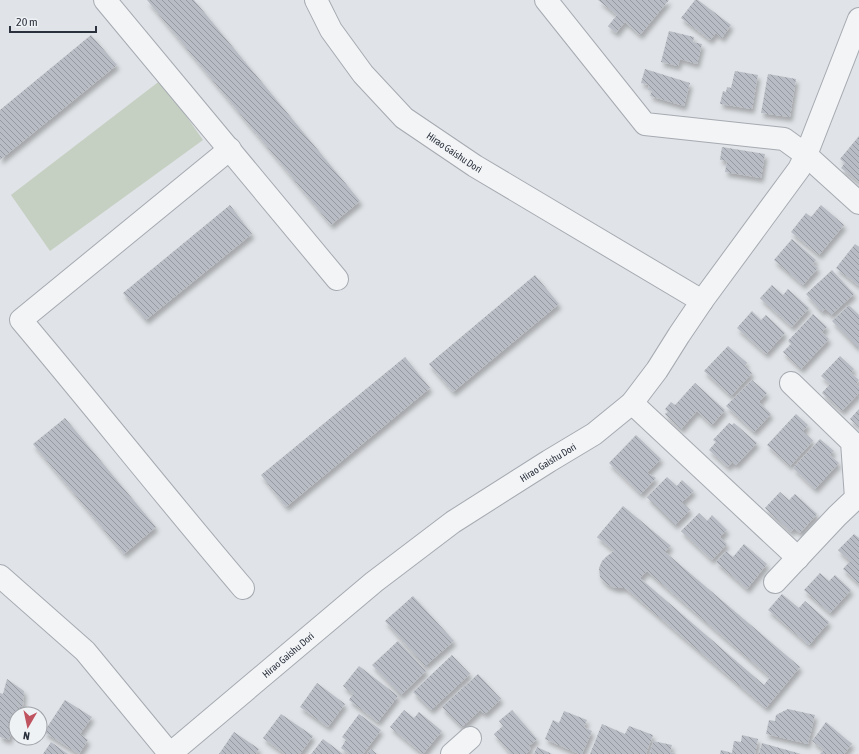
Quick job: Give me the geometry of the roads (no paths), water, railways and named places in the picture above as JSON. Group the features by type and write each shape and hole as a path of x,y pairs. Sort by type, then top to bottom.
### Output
{"street":[{"path":"105,0 337,279"},
{"name":"Hirao Gaishu Dori","path":"0,576 85,651 170,754 374,582 453,522 594,434 632,402 658,370 702,301 474,166 404,118 363,74 331,30 316,0"},
{"path":"546,0 645,124 784,139 806,155 859,203"},
{"path":"702,301 799,169 806,155 859,19"},
{"path":"230,149 21,320 76,385 183,518 243,588"},
{"path":"775,582 856,498 852,442 791,383"},
{"path":"632,402 798,558"},
{"path":"452,754 470,738"}]}
